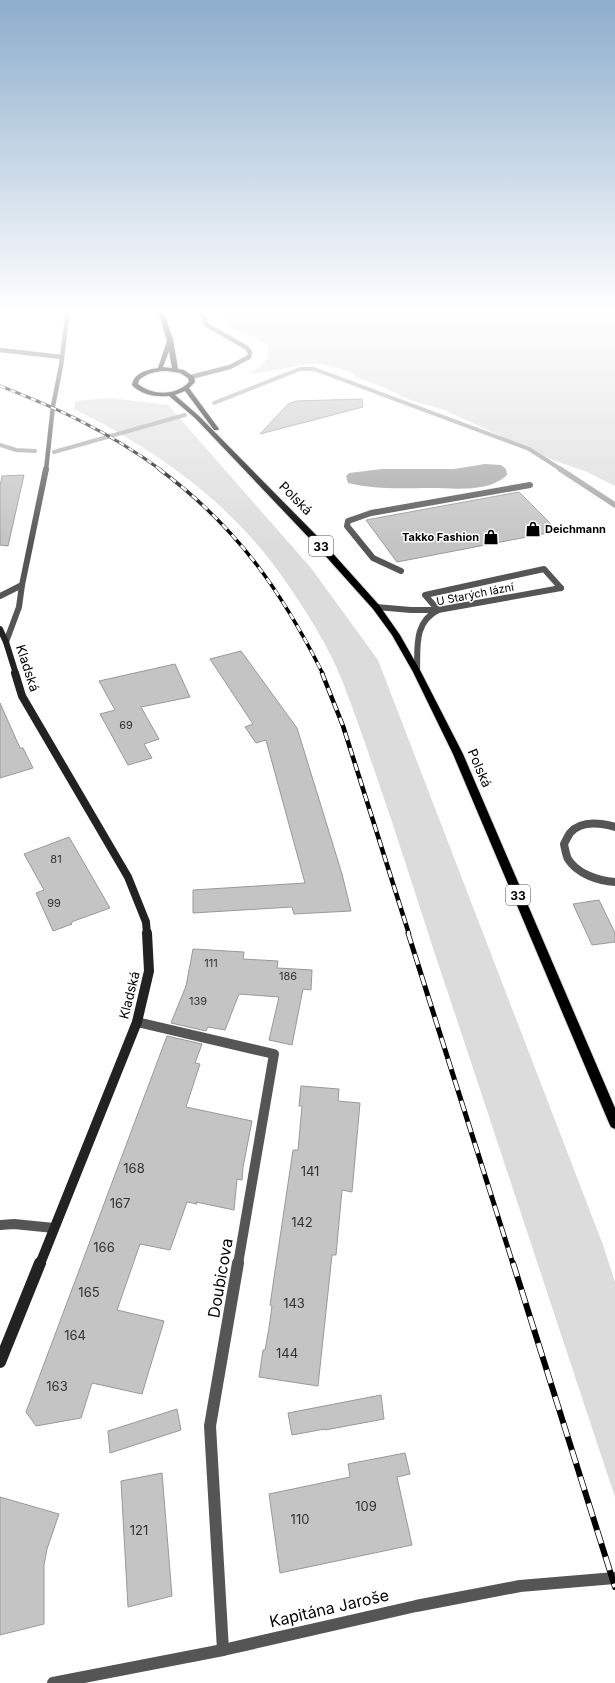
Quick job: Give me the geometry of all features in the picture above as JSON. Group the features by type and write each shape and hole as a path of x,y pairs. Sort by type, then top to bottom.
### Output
{"main road":[{"path":"142,389 148,392 169,393 184,389"},
{"name":"Polská","path":"186,389 246,469"},
{"name":"Polská","path":"169,393 197,417 316,540 376,607 396,635 417,672 458,754 615,1123"},
{"name":"Kladská","path":"0,629 6,642 22,696 128,877 146,922 149,971 137,1022 0,1362"}],"street":[{"name":"Kladská","path":"6,642 19,607 22,585 46,470 56,389"},
{"path":"402,571 373,558 347,526 348,521 371,513 530,485"},
{"name":"U Starých lázní","path":"417,672 419,634 421,626 426,618 438,610 561,588 544,570 425,595 438,610"},
{"path":"0,596 22,585"},
{"path":"376,607 411,610 438,610"},
{"path":"615,826 604,823 586,825 571,832 564,844 568,860 585,874 607,882 615,882"},
{"name":"Doubicova","path":"137,1022 274,1054 210,1426 223,1650"},
{"path":"0,1226 14,1224 54,1228"},
{"name":"Kapitána Jaroše","path":"53,1683 223,1650 416,1606 520,1586 613,1578"}],"shaded area":[{"path":"386,389 615,389 615,486 587,472 553,460 444,410 410,400"},
{"path":"110,398 168,405 311,568 378,660 603,1245 615,1282 615,1497 391,818 342,680 317,630 294,593 265,554 242,528 218,504 164,461 135,442 74,409 75,401"},
{"path":"485,464 501,465 506,469 507,475 490,485 460,489 369,487 348,483 346,476 349,473 382,469 454,469"}],"building":[{"path":"362,399 363,407 260,434 288,404 296,401"},
{"path":"24,475 8,546 0,545 0,486 2,476"},
{"path":"519,492 558,531 397,562 366,520"},
{"path":"241,651 297,728 342,874 351,911 294,914 292,907 193,913 193,890 305,883 266,740 256,743 245,727 253,724 210,659"},
{"path":"175,664 190,697 141,707 159,739 144,744 152,758 128,765 100,714 115,710 99,681"},
{"path":"0,703 20,748 23,748 33,768 0,778"},
{"path":"69,837 110,908 74,921 71,923 72,924 53,931 36,893 44,890 24,854"},
{"path":"599,900 615,933 615,942 592,945 573,904"},
{"path":"193,949 244,952 243,959 278,961 277,968 312,970 311,990 303,989 292,1045 269,1040 279,997 239,994 225,1030 208,1027 206,1031 171,1023 186,986"},
{"path":"167,1036 202,1044 195,1063 200,1064 186,1107 252,1121 242,1180 237,1179 234,1210 196,1202 197,1204 187,1202 170,1250 140,1244 117,1310 164,1321 142,1394 92,1383 81,1418 36,1426 26,1412"},
{"path":"301,1086 339,1089 338,1101 360,1103 352,1192 342,1190 336,1255 332,1255 318,1386 259,1377 263,1350 265,1350 269,1328 272,1306 270,1305 293,1150 298,1150 302,1106 299,1106"},
{"path":"381,1395 384,1419 292,1435 288,1413"},
{"path":"177,1409 181,1430 110,1453 108,1431"},
{"path":"405,1453 410,1474 397,1477 412,1545 280,1573 269,1494 350,1477 348,1464"},
{"path":"162,1473 172,1596 128,1607 121,1481"},
{"path":"0,1497 59,1514 47,1549 44,1565 44,1624 0,1635"}],"waterway":[{"path":"214,403 251,389"},
{"path":"367,389 529,449 562,470"},
{"path":"54,452 185,415"},
{"path":"0,445 16,450 35,451"},
{"path":"560,469 615,505"}],"railway":[{"path":"6,389 43,403 83,422 142,456 161,470"},
{"path":"159,469 211,513 254,561 273,587 307,643 323,674"},
{"path":"322,673 343,726 409,934"},
{"path":"408,933 513,1264"},
{"path":"513,1263 615,1587"}],"place":[{"name":"Deichmann","path":"533,529"},
{"name":"Takko Fashion","path":"491,537"}]}
